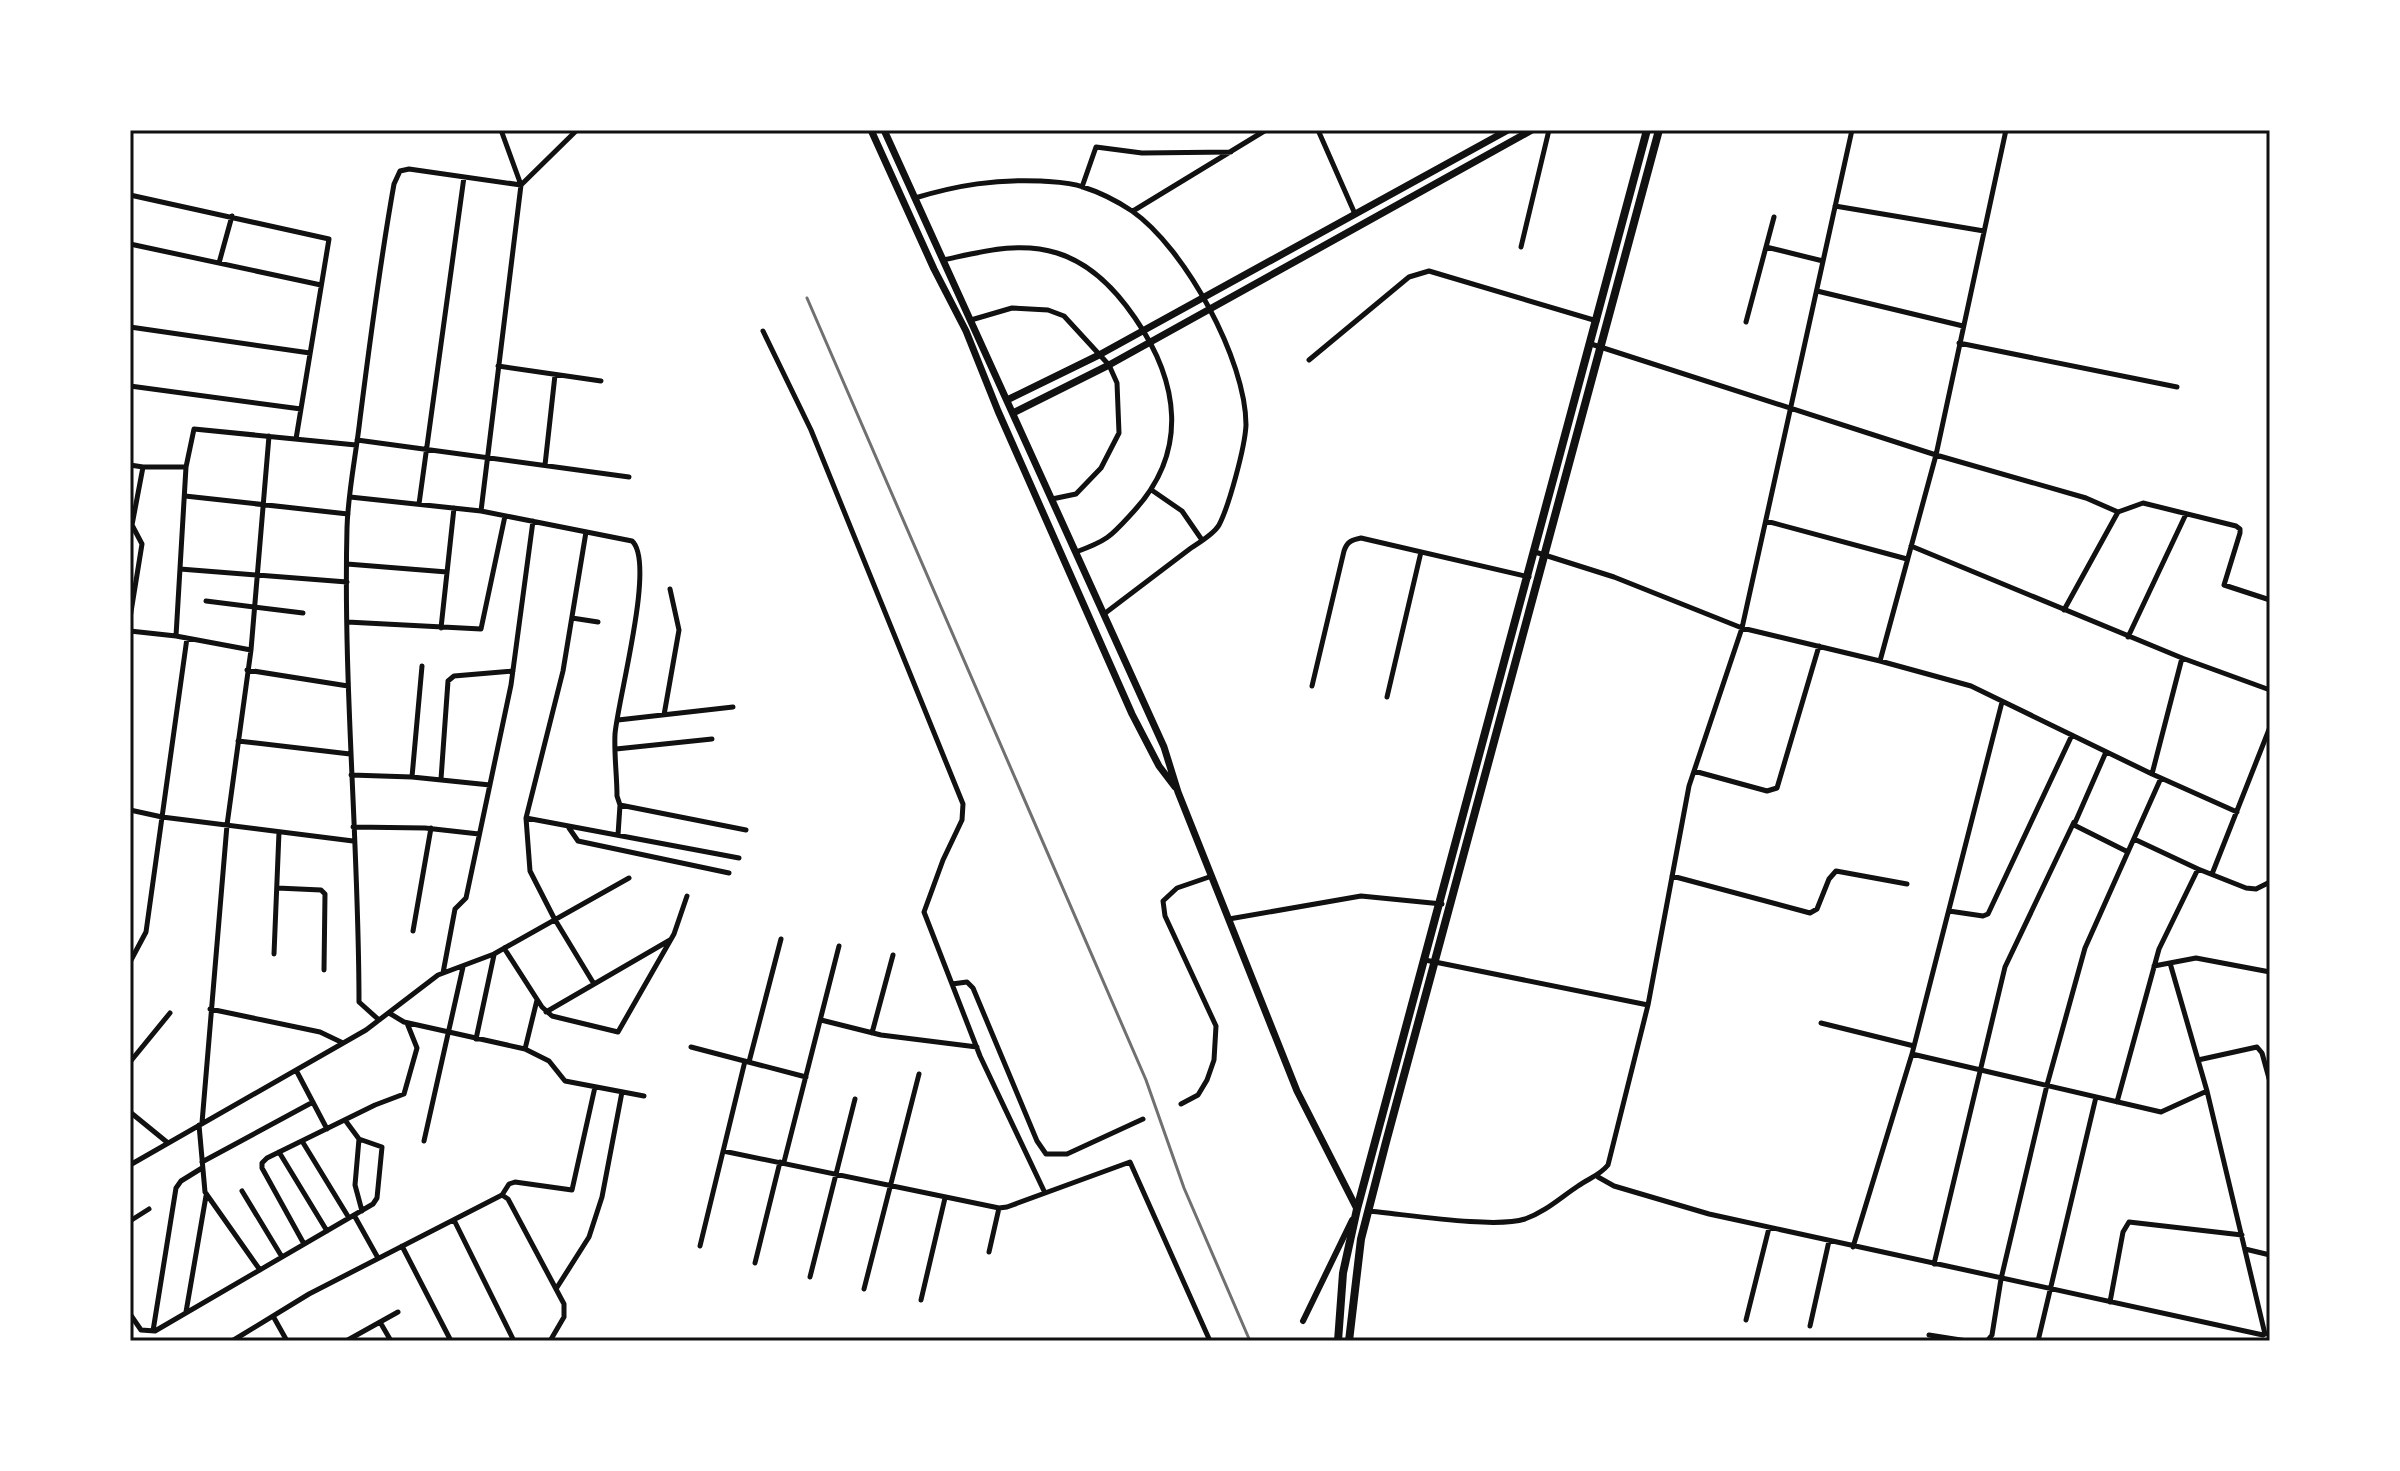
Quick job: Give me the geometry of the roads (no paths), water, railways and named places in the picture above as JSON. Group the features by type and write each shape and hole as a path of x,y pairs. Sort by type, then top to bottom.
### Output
{"main road":[{"path":"871,130 928,257 966,331 998,411 1132,714 1159,766 1178,792"},
{"path":"884,130 1166,752 1178,792 1297,1091 1357,1209"},
{"path":"1007,400 1144,331 1508,130"},
{"path":"1013,413 1109,365 1532,130"},
{"path":"1596,346 1597,321 1647,130"},
{"path":"1338,1341 1343,1273 1357,1209 1429,961 1596,346 1659,130"},
{"path":"1349,1341 1361,1239 1429,961"},
{"path":"1357,1209 1368,1211"}],"street":[{"path":"481,511 521,185 501,130"},
{"path":"521,185 577,130"},
{"path":"1133,211 1266,130"},
{"path":"1318,130 1355,214"},
{"path":"1521,247 1549,130"},
{"path":"1368,1211 1486,1222 1521,1220 1546,1209 1581,1183 1598,1177 1608,1165 1648,1005 1689,786 1742,628 1852,130"},
{"path":"1880,661 1936,455 2006,130"},
{"path":"1082,187 1096,147 1142,153 1231,152"},
{"path":"379,1020 359,1002 359,924 353,841 347,622 348,514 378,275 397,175 404,169 521,185"},
{"path":"419,505 464,177"},
{"path":"915,198 957,185 989,180 1050,182 1082,187 1133,211 1166,244 1209,309 1235,367 1246,426 1227,502 1218,528 1104,614"},
{"path":"130,195 329,239 296,439"},
{"path":"1835,206 1984,231"},
{"path":"219,263 232,216"},
{"path":"1746,322 1774,217"},
{"path":"130,244 321,285"},
{"path":"943,260 1007,247 1034,247 1076,260 1123,299 1150,341 1163,369 1173,425 1170,450 1153,491 1106,541 1076,552"},
{"path":"1766,247 1823,261"},
{"path":"1309,360 1409,277 1429,271 1597,321"},
{"path":"1817,291 1963,326"},
{"path":"971,320 1012,308 1048,310 1064,316 1109,365 1117,383 1119,433 1101,468 1076,494 1052,499"},
{"path":"130,327 310,353"},
{"path":"763,331 811,430 963,804 962,820 924,912 977,1047 1045,1193"},
{"path":"1959,343 2177,387"},
{"path":"1596,346 1936,455 2086,498 2118,512"},
{"path":"498,366 601,381"},
{"path":"545,465 555,375"},
{"path":"130,386 301,409"},
{"path":"176,636 186,467 194,429 425,449 629,477"},
{"path":"186,1313 206,1195 201,1124 210,1009 227,825 251,650 269,436"},
{"path":"130,465 186,467"},
{"path":"130,618 142,544 133,534 132,525 143,467"},
{"path":"1153,491 1182,511 1202,540"},
{"path":"185,496 348,514"},
{"path":"350,497 481,511 632,541 640,553 641,581 618,720 618,835"},
{"path":"2064,610 2118,512 2143,503 2240,529 2224,585 2270,600"},
{"path":"441,628 454,508"},
{"path":"2128,637 2186,514"},
{"path":"347,622 479,630 483,626 505,516"},
{"path":"443,973 455,909 466,898 513,671 533,521"},
{"path":"1766,521 1907,559"},
{"path":"586,532 563,671 526,818 529,868 554,918 594,984"},
{"path":"1312,686 1347,544 1361,538 1533,578"},
{"path":"1911,546 2128,637 2270,690"},
{"path":"1387,697 1421,552"},
{"path":"1539,553 1614,577 1742,628 1971,686 2237,812"},
{"path":"347,564 447,572"},
{"path":"180,569 347,582"},
{"path":"664,715 679,630 670,589"},
{"path":"206,601 303,613"},
{"path":"572,618 598,622"},
{"path":"130,631 251,650"},
{"path":"130,962 146,932 187,638"},
{"path":"1694,771 1767,791 1777,788 1819,646"},
{"path":"2152,774 2182,658"},
{"path":"412,777 422,666"},
{"path":"247,670 348,686"},
{"path":"441,779 448,681 454,676 513,671"},
{"path":"1853,1247 1912,1054 2002,702"},
{"path":"618,720 733,707"},
{"path":"2212,874 2270,727"},
{"path":"1949,911 1988,914 2072,735"},
{"path":"616,749 712,739"},
{"path":"238,741 350,754"},
{"path":"1934,1264 2005,967 2106,752"},
{"path":"351,775 441,779 490,785"},
{"path":"1987,1341 1992,1335 2001,1279 2047,1085 2085,948 2161,778"},
{"path":"620,805 746,830"},
{"path":"130,810 162,817 353,841"},
{"path":"526,818 739,858"},
{"path":"2074,822 2076,827 2128,852"},
{"path":"568,826 578,841 729,873"},
{"path":"353,827 431,828 480,834"},
{"path":"413,931 431,828"},
{"path":"274,954 279,832"},
{"path":"2134,839 2250,890 2270,882"},
{"path":"2117,1102 2159,949 2198,869"},
{"path":"1672,876 1810,913 1817,909 1829,879 1836,871 1907,884"},
{"path":"1181,1104 1198,1095 1207,1080 1214,1060 1216,1026 1165,916 1163,901 1177,888 1212,876"},
{"path":"130,1165 343,1043 443,973 494,954 629,878"},
{"path":"277,888 321,890 325,894 324,970"},
{"path":"504,948 546,1012 556,1018 618,1032 670,940 687,896"},
{"path":"1229,919 1361,896 1444,905"},
{"path":"700,1246 781,939"},
{"path":"546,1012 670,940"},
{"path":"755,1263 839,946"},
{"path":"476,1039 494,954"},
{"path":"872,1033 893,955"},
{"path":"2154,966 2196,958 2270,972"},
{"path":"1429,961 1648,1005"},
{"path":"2170,963 2207,1091 2263,1335"},
{"path":"424,1141 463,966"},
{"path":"952,984 967,982 973,988 1037,1141 1046,1154 1067,1154 1143,1119"},
{"path":"525,1049 537,999"},
{"path":"210,1009 320,1032 343,1043"},
{"path":"130,1062 170,1013"},
{"path":"389,1013 407,1023 525,1049 549,1061 565,1081 644,1096"},
{"path":"821,1020 872,1033 977,1047"},
{"path":"304,1244 262,1168 264,1160 404,1094 417,1048 407,1023"},
{"path":"1821,1023 1914,1046"},
{"path":"691,1047 806,1077"},
{"path":"2198,1060 2257,1047 2262,1053 2270,1082"},
{"path":"1912,1054 2161,1112 2207,1091"},
{"path":"296,1070 327,1129"},
{"path":"864,1289 919,1074"},
{"path":"232,1341 378,1258 502,1195 509,1184 515,1182 572,1190 595,1087"},
{"path":"556,1290 589,1237 604,1191 622,1092"},
{"path":"2038,1341 2096,1097"},
{"path":"810,1277 855,1099"},
{"path":"153,1331 176,1188 202,1165 313,1102"},
{"path":"130,1112 168,1143"},
{"path":"130,1314 141,1330 153,1331 373,1204 377,1198 382,1149 380,1145 359,1139 345,1120"},
{"path":"359,1139 355,1185 362,1211"},
{"path":"302,1141 378,1258"},
{"path":"723,1151 999,1208 1130,1162 1210,1341"},
{"path":"279,1152 327,1231"},
{"path":"1598,1177 1614,1186 1709,1214 2263,1335 2268,1341"},
{"path":"242,1191 282,1257"},
{"path":"206,1195 260,1270"},
{"path":"502,1195 508,1199 564,1304 565,1313 550,1341"},
{"path":"921,1300 945,1198"},
{"path":"989,1252 999,1208"},
{"path":"130,1221 149,1209"},
{"path":"1303,1321 1357,1209"},
{"path":"454,1220 514,1341"},
{"path":"2110,1302 2123,1232 2129,1222 2242,1235"},
{"path":"1746,1320 1769,1228"},
{"path":"1810,1326 1829,1241"},
{"path":"402,1246 451,1341"},
{"path":"2245,1249 2270,1255"},
{"path":"346,1341 398,1312"},
{"path":"273,1316 287,1341"},
{"path":"380,1322 391,1341"},
{"path":"1929,1335 1967,1341"}],"railway":[{"path":"807,298 1146,1080 1184,1188 1250,1341"}]}
